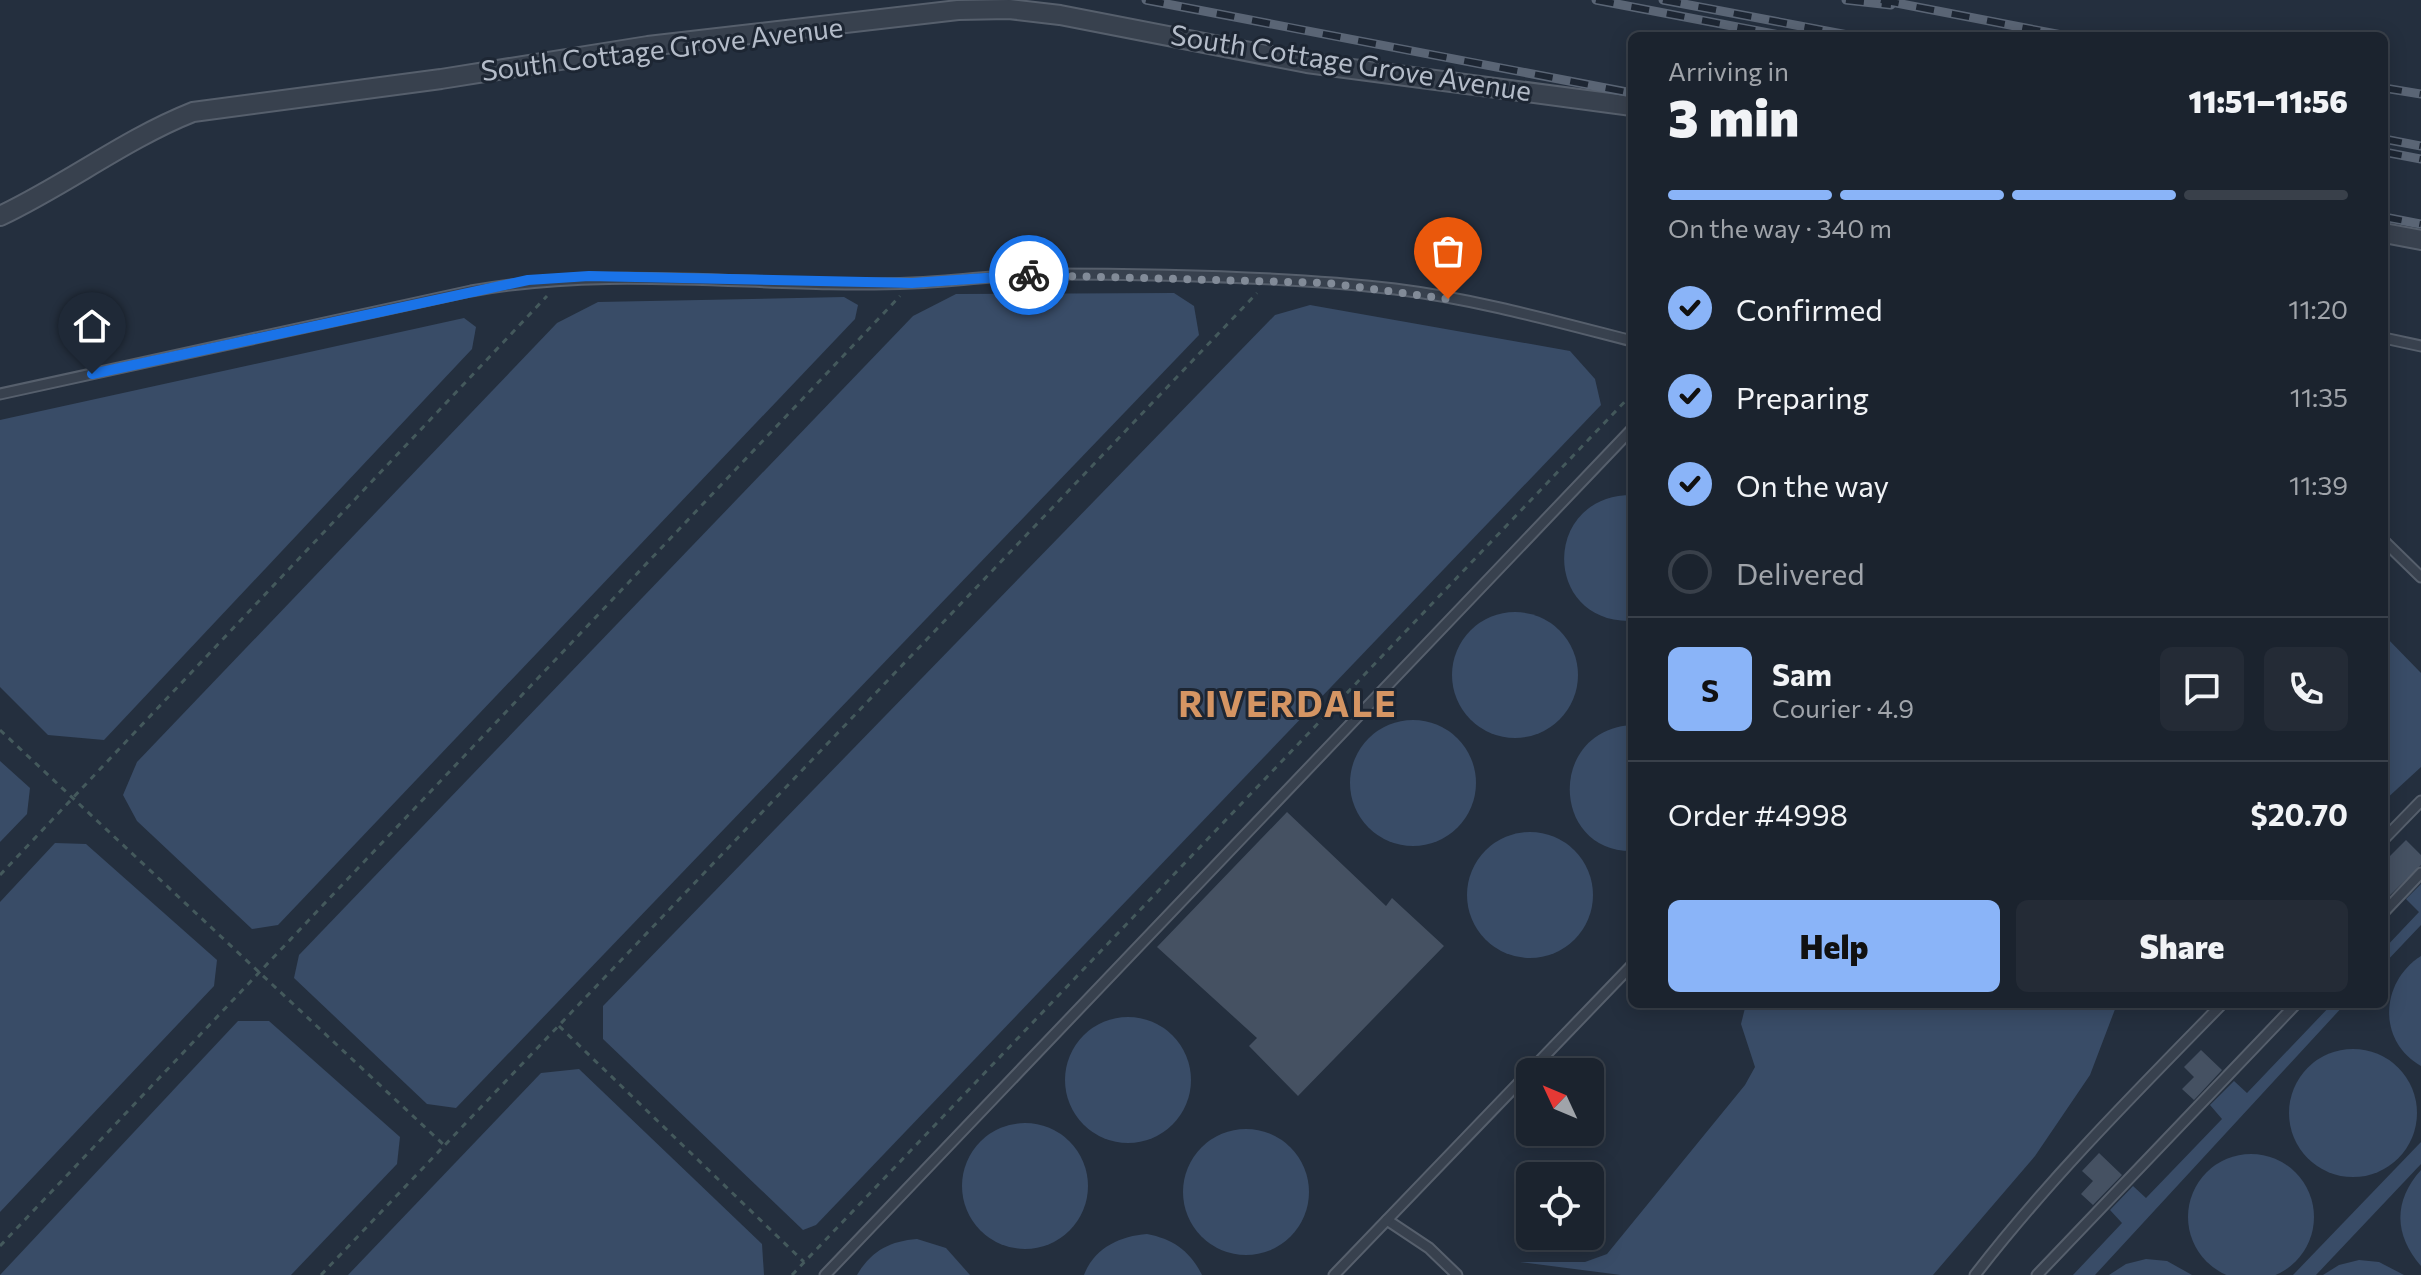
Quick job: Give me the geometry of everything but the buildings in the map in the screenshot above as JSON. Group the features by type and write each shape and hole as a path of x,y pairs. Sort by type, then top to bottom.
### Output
{"street":[{"name":"South Cottage Grove Avenue","path":"0,216 38,198 161,125 193,112 441,79 648,46 1010,4 1307,63 1628,105"},
{"path":"2388,234 2421,240"}],"lane":[{"path":"0,394 471,291 564,278 912,283 1044,274 1268,281 1398,290 1499,308 1628,340"},
{"path":"2388,339 2421,346"},
{"path":"825,1275 1628,433"},
{"path":"2388,545 2421,577"},
{"path":"2388,835 2421,801"},
{"path":"2388,908 2421,873"},
{"path":"1337,1274 1628,969"},
{"path":"1975,1275 2053,1178 2218,1008"},
{"path":"2037,1275 2292,1008"},
{"path":"1387,1220 1429,1248 1457,1275"}],"path":[{"path":"0,875 564,278"},
{"path":"321,1275 1268,281"},
{"path":"0,1246 912,283"},
{"path":"792,1275 1628,398"},
{"path":"0,730 444,1145"},
{"path":"559,1026 804,1262"}],"water":[{"path":"1174,293 1194,306 1199,335 456,1108 427,1104 294,978 299,955 913,316 956,294"},
{"path":"844,297 858,305 855,319 278,925 252,929 137,821 123,795 137,762 557,323 598,302"},
{"path":"1310,305 1570,351 1595,379 1601,405 816,1225 803,1230 603,1039 603,1006 1275,315"},
{"path":"464,318 476,327 472,349 104,740 48,735 0,687 0,420"},
{"path":"1628,496 1628,620 1602,616 1581,603 1568,582 1564,559 1568,536 1581,515 1602,501"},
{"path":"1515,612 1539,617 1559,631 1573,651 1578,675 1573,699 1559,719 1539,733 1515,738 1491,733 1471,719 1457,699 1452,675 1457,651 1471,631 1491,617"},
{"path":"2388,639 2421,673 2421,767 2388,797"},
{"path":"1413,720 1437,725 1457,739 1471,759 1476,783 1471,807 1457,827 1437,841 1413,846 1389,841 1369,827 1355,807 1350,783 1355,759 1369,739 1389,725"},
{"path":"1628,726 1628,850 1605,846 1586,832 1574,813 1570,790 1573,767 1585,747 1604,732"},
{"path":"0,761 30,788 27,814 0,842"},
{"path":"1530,832 1554,837 1575,850 1588,871 1593,895 1588,919 1575,940 1554,953 1530,958 1506,953 1485,940 1472,919 1467,895 1472,871 1485,850 1506,837"},
{"path":"55,843 86,844 217,960 214,986 0,1212 0,902"},
{"path":"2421,884 2421,925 2388,960 2388,945 2419,912 2406,899"},
{"path":"2421,956 2421,1066 2397,1042 2389,1011 2398,981 2407,967"},
{"path":"1745,1008 2115,1008 2090,1075 2035,1156 1933,1275 1621,1275 1520,1262 1585,1262 1607,1254 1745,1085 1755,1067 1741,1024"},
{"path":"2328,1008 2341,1008 2095,1275 2073,1275 2122,1223 2110,1210 2133,1186 2146,1198 2222,1119 2210,1105 2234,1081 2247,1093"},
{"path":"1128,1017 1152,1022 1172,1036 1186,1056 1191,1080 1186,1104 1172,1124 1152,1138 1128,1143 1104,1138 1084,1124 1070,1104 1065,1080 1070,1056 1084,1036 1104,1022"},
{"path":"238,1021 269,1021 400,1137 397,1164 291,1275 0,1275"},
{"path":"2353,1049 2377,1054 2398,1068 2412,1089 2417,1113 2412,1137 2398,1158 2377,1172 2353,1177 2329,1172 2308,1158 2294,1137 2289,1113 2294,1089 2308,1068 2329,1054"},
{"path":"579,1069 762,1244 764,1275 348,1275 541,1073"},
{"path":"1025,1123 1049,1128 1069,1142 1083,1162 1088,1186 1083,1210 1069,1230 1049,1244 1025,1249 1001,1244 981,1230 967,1210 962,1186 967,1162 981,1142 1001,1128"},
{"path":"1246,1129 1270,1134 1290,1148 1304,1168 1309,1192 1304,1216 1290,1236 1270,1250 1246,1255 1222,1250 1202,1236 1188,1216 1183,1192 1188,1168 1202,1148 1222,1134"},
{"path":"2421,1142 2421,1164 2316,1275 2293,1275"},
{"path":"2239,1155 2263,1155 2286,1165 2303,1182 2313,1205 2313,1229 2303,1252 2296,1262 2272,1276 2230,1276 2216,1269 2199,1252 2189,1229 2189,1205 2199,1182 2216,1165"},
{"path":"2421,1170 2421,1266 2406,1242 2400,1218 2405,1194"},
{"path":"1147,1234 1180,1247 1202,1275 1084,1275 1094,1257 1109,1245 1127,1237"},
{"path":"917,1239 946,1248 970,1275 857,1275 868,1260 882,1249"},
{"path":"2146,1259 2167,1261 2192,1275 2109,1275 2126,1264"},
{"path":"2359,1260 2379,1262 2404,1275 2323,1275 2339,1265"}],"railway":[{"path":"1146,0 1628,92"},
{"path":"1596,0 1764,32"},
{"path":"1663,0 1832,32"},
{"path":"1846,0 1891,5"},
{"path":"1881,0 2046,32"},
{"path":"2388,89 2421,94"},
{"path":"2388,140 2421,146"},
{"path":"2388,153 2421,159"},
{"path":"2388,218 2421,224"}],"way so far":[{"path":"1029,275 1327,283 1448,299"}],"district":[{"name":"RIVERDALE","path":"1288,704"}],"route":[{"path":"92,374 528,280 589,276 912,283 1029,275"}]}
